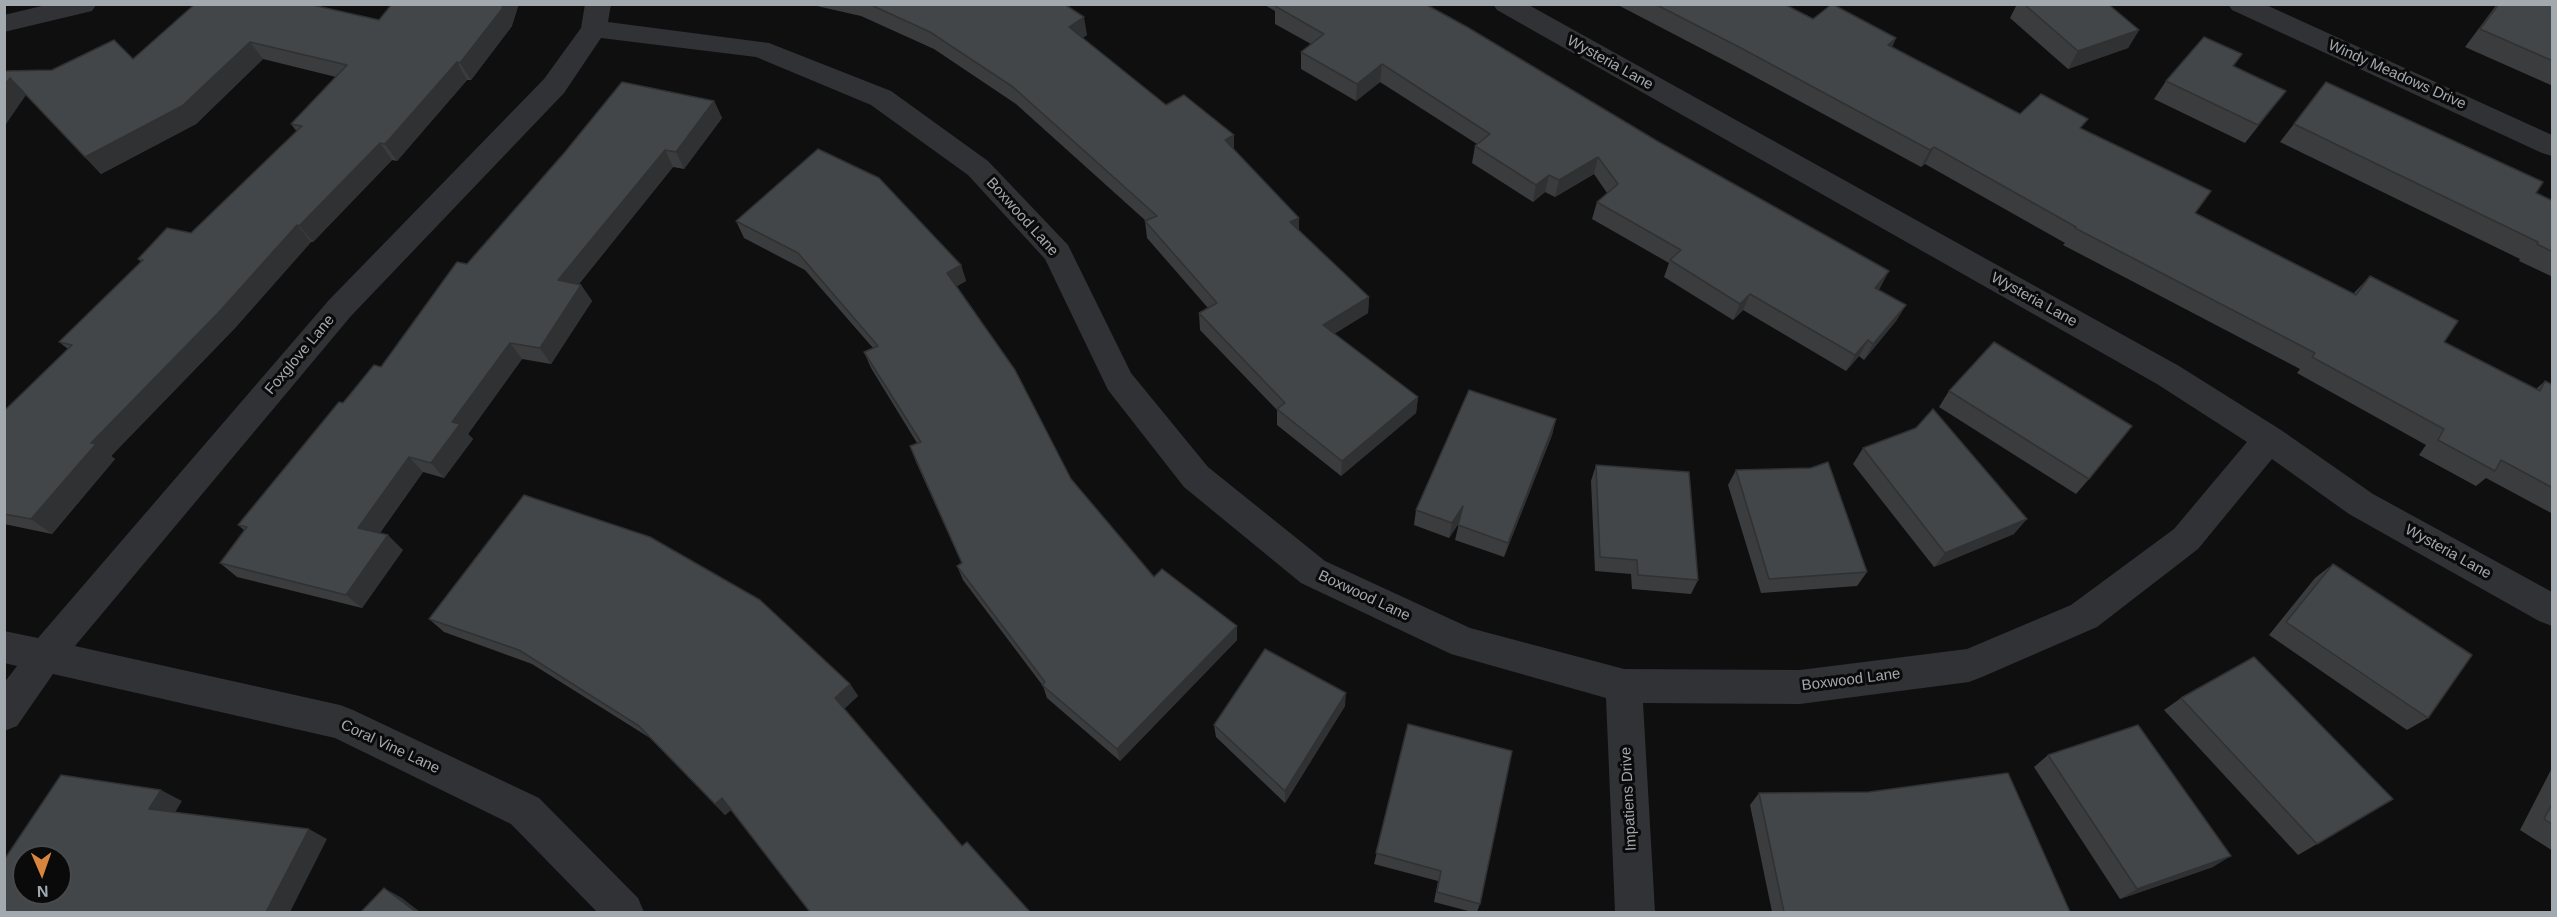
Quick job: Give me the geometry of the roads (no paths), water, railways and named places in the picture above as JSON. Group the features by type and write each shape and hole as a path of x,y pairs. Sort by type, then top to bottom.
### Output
{"street":[{"name":"Wysteria Lane","path":"1506,4 2168,375 2269,440 2361,504 2553,610"},
{"name":"Windy Meadows Drive","path":"2241,4 2553,146"},
{"path":"4,24 83,5"},
{"name":"Boxwood Lane","path":"596,17 760,49 880,98 978,168 1057,253 1119,381 1196,477 1313,572 1464,643 1624,686 1800,687 1969,665 2084,616 2186,539 2269,440"},
{"name":"Foxglove Lane","path":"4,714 45,656 340,308 554,86 596,17"},
{"name":"Coral Vine Lane","path":"4,647 340,722 525,811 624,912"},
{"name":"Impatiens Drive","path":"1624,686 1635,912"}]}
